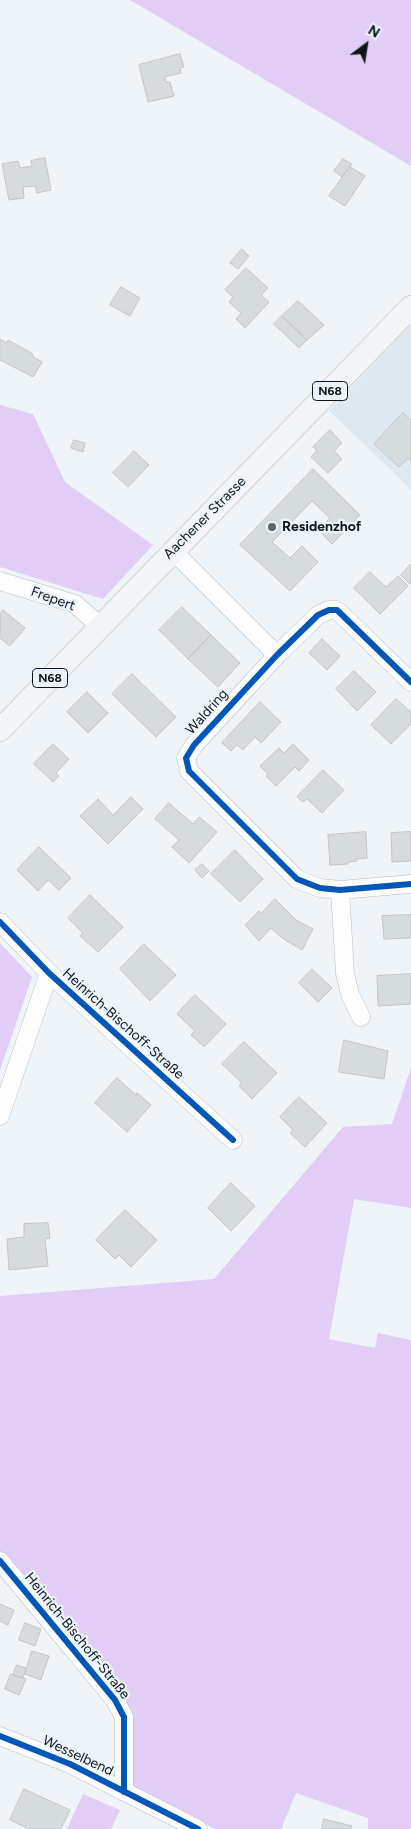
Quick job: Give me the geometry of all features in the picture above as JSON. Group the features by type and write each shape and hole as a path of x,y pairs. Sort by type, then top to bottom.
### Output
{"main road":[{"name":"Aachener Strasse","path":"0,730 411,307"}],"street":[{"path":"172,551 276,654"},
{"name":"Frepert","path":"0,581 75,604 100,626"},
{"name":"Waldring","path":"411,682 337,610 329,610 318,615 276,654 194,745 186,758 189,771 297,879 320,888 340,890 411,884"},
{"path":"340,890 346,973 350,994 361,1017"},
{"name":"Heinrich-Bischoff-Straße","path":"0,922 49,974 233,1140"},
{"name":"Heinrich-Bischoff-Straße","path":"0,1116 49,974"},
{"name":"Heinrich-Bischoff-Straße","path":"0,1561 115,1700 124,1717 124,1792"},
{"name":"Wesselbend","path":"0,1736 70,1764 198,1829"}],"shaded area":[{"path":"130,0 411,0 411,166"},
{"path":"411,324 411,489 329,411"},
{"path":"0,405 33,414 65,482 153,545 103,599 0,567"},
{"path":"0,943 32,977 0,1070"},
{"path":"411,1068 411,1208 354,1199 329,1339 375,1348 378,1333 411,1340 411,1829 368,1829 368,1818 296,1793 281,1829 215,1829 116,1779 118,1713 0,1552 0,1296 214,1279 343,1127 392,1124"},
{"path":"83,1794 120,1810 111,1829 67,1829"}],"building":[{"path":"180,54 184,67 180,68 181,73 165,77 166,82 170,82 174,96 148,102 139,65"},
{"path":"45,158 51,190 37,193 35,186 23,187 24,198 9,200 2,164 18,161 20,168 32,166 31,161"},
{"path":"343,159 352,164 342,177 334,171"},
{"path":"350,167 365,176 345,206 329,196"},
{"path":"242,249 249,256 238,269 230,263"},
{"path":"246,268 268,288 261,295 269,302 245,328 236,319 241,313 229,302 233,297 225,290"},
{"path":"121,287 140,298 130,316 110,305"},
{"path":"298,301 324,325 307,340 282,316"},
{"path":"282,316 307,340 299,348 274,324"},
{"path":"0,339 7,343 8,340 33,354 32,356 42,362 33,377 0,360"},
{"path":"403,413 411,420 411,461 408,458 399,467 374,444"},
{"path":"330,430 342,443 334,451 342,459 328,473 311,457 317,450 313,447"},
{"path":"74,440 85,443 83,452 71,448"},
{"path":"134,451 149,465 128,487 113,473"},
{"name":"Residenzhof","path":"313,469 360,515 332,544 318,530 330,518 312,501 272,542 290,558 302,546 318,562 290,591 240,545"},
{"path":"411,564 411,582 410,584 401,575"},
{"path":"370,572 386,587 398,576 408,586 380,614 354,588"},
{"path":"182,607 211,635 188,659 159,630"},
{"path":"3,610 25,628 10,646 0,638 0,614"},
{"path":"211,635 240,663 218,687 188,659"},
{"path":"322,639 340,656 327,670 309,653"},
{"path":"354,671 376,692 357,711 336,689"},
{"path":"132,674 176,717 156,737 112,694"},
{"path":"87,692 108,713 88,733 67,712"},
{"path":"396,699 411,712 411,724 391,744 371,725"},
{"path":"260,702 281,722 261,743 255,737 243,750 237,745 231,751 222,743"},
{"path":"53,744 69,759 56,773 59,776 53,782 34,764"},
{"path":"293,744 309,760 299,771 295,767 276,786 266,776 268,774 260,766 279,748 284,753"},
{"path":"323,770 344,790 322,813 307,799 303,802 297,797"},
{"path":"131,797 143,809 108,844 80,816 98,799 113,815"},
{"path":"169,803 193,824 199,817 217,832 189,863 172,847 179,840 155,819"},
{"path":"366,832 367,858 357,859 357,861 348,862 348,864 330,865 328,835"},
{"path":"411,832 411,861 392,862 391,833"},
{"path":"39,847 71,878 59,890 48,880 38,891 17,870"},
{"path":"235,850 263,879 240,902 211,874"},
{"path":"202,864 209,871 202,878 195,870"},
{"path":"90,895 123,927 98,952 80,936 83,933 68,918"},
{"path":"275,899 296,920 313,929 302,950 282,938 271,928 259,941 245,925"},
{"path":"411,915 411,938 384,939 382,916"},
{"path":"144,944 176,975 150,1001 120,969"},
{"path":"312,969 332,988 318,1002 299,983"},
{"path":"411,974 411,1004 378,1006 377,976"},
{"path":"195,995 226,1024 204,1047 191,1035 195,1031 177,1014"},
{"path":"344,1040 388,1051 384,1079 339,1072"},
{"path":"244,1042 277,1073 252,1099 239,1086 242,1083 222,1064"},
{"path":"117,1078 151,1105 127,1132 95,1103"},
{"path":"299,1097 327,1123 305,1147 290,1133 293,1130 280,1117"},
{"path":"231,1183 255,1206 231,1231 208,1208"},
{"path":"125,1210 157,1240 131,1267 119,1255 115,1259 96,1240"},
{"path":"48,1223 50,1238 45,1239 48,1266 9,1270 7,1239 24,1237 24,1224"},
{"path":"0,1604 14,1610 8,1625 0,1621"},
{"path":"25,1623 41,1629 35,1646 19,1640"},
{"path":"32,1651 49,1656 41,1680 25,1674"},
{"path":"17,1665 26,1668 23,1678 13,1675"},
{"path":"11,1674 26,1679 19,1695 5,1689"},
{"path":"24,1789 70,1810 61,1829 29,1829 10,1820"},
{"path":"324,1819 352,1826 351,1829 322,1829"}],"cycle path":[{"path":"411,682 337,610 329,610 318,615 277,655 194,745 186,758 189,771 297,879 320,888 340,890 411,884"},
{"path":"0,922 49,973 233,1140"},
{"path":"0,1561 115,1700 124,1717 124,1792"},
{"path":"0,1736 70,1764 198,1829"}],"place":[{"name":"Residenzhof","path":"272,527"}]}
